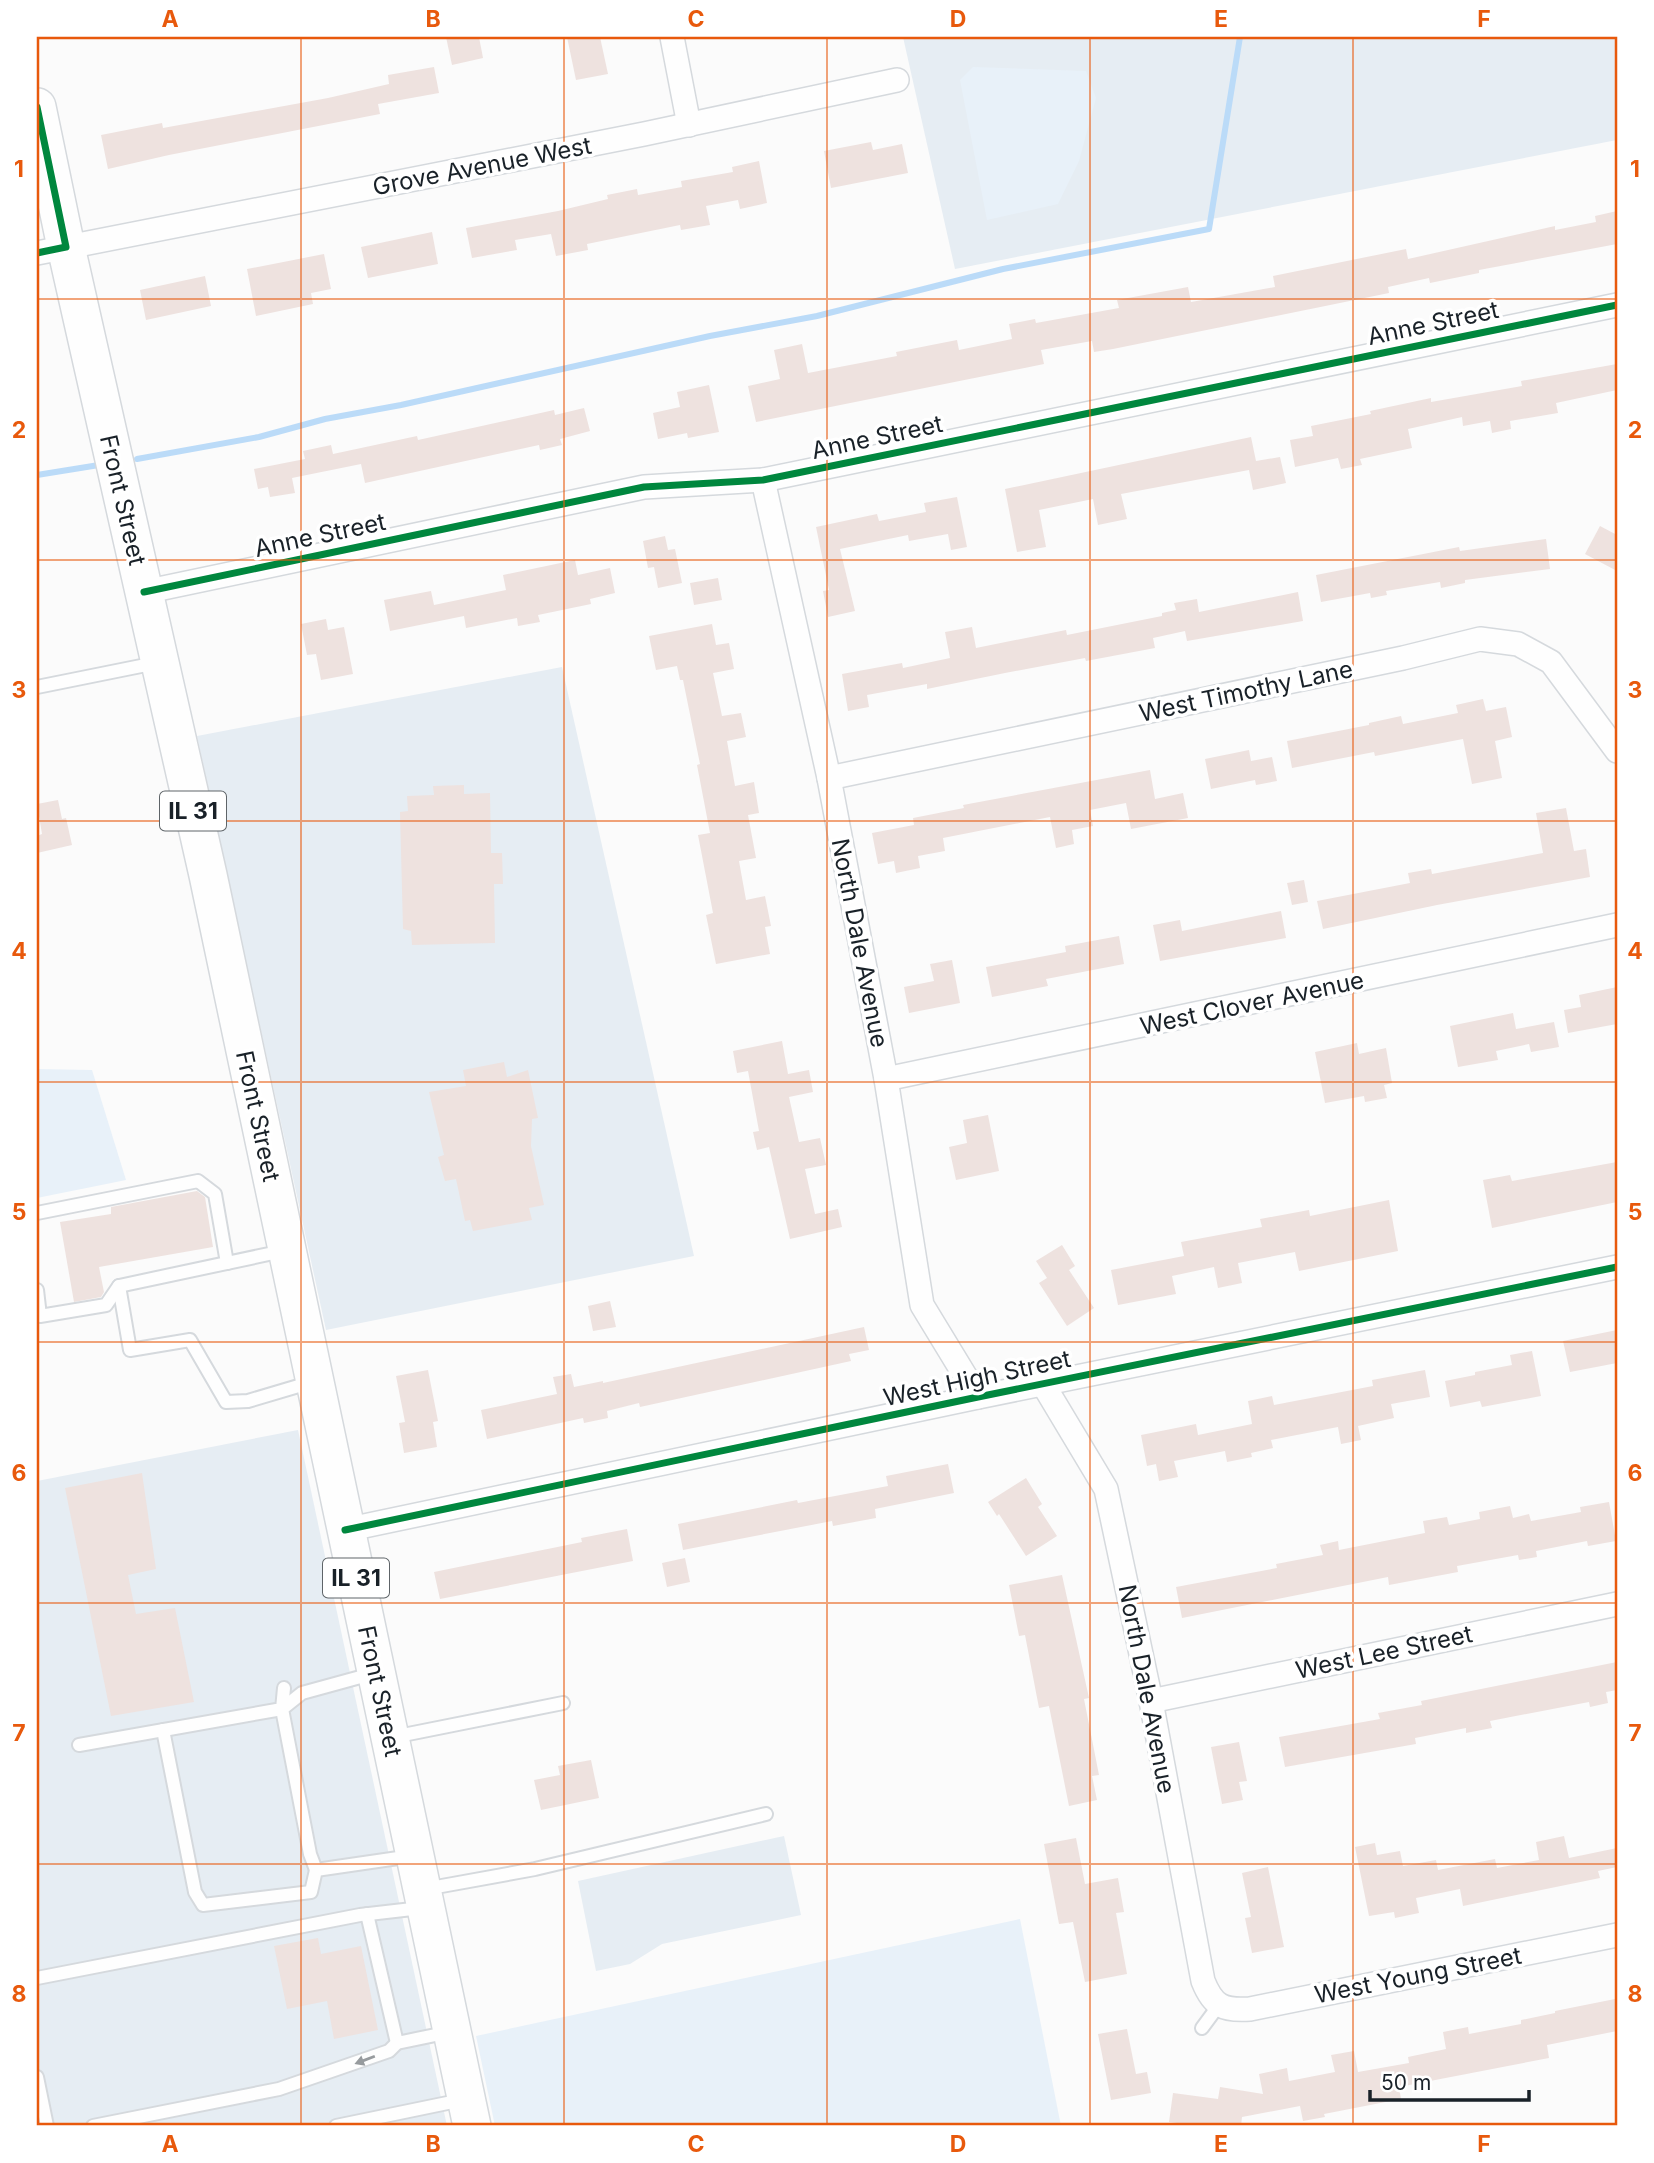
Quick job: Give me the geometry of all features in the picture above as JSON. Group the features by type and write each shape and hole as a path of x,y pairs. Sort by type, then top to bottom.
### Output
{"main road":[{"name":"Front Street","path":"37,107 51,250 144,592 208,875 469,2113"}],"street":[{"path":"672,37 689,125"},
{"name":"Grove Avenue West","path":"51,250 689,125 897,80"},
{"name":"Anne Street","path":"144,592 644,487 764,480 1617,305"},
{"name":"North Dale Avenue","path":"764,480 829,778 886,1079 922,1305 978,1397"},
{"name":"West Timothy Lane","path":"829,778 1390,661 1480,639 1518,644 1551,662 1617,751"},
{"name":"West Clover Avenue","path":"886,1079 1617,925"},
{"name":"West High Street","path":"345,1530 1617,1267"},
{"name":"North Dale Avenue","path":"1043,1384 1106,1489 1151,1701 1203,1981 1208,1994 1219,2005"},
{"name":"West Lee Street","path":"1151,1701 1617,1604"},
{"name":"West Young Street","path":"1219,2005 1233,2010 1250,2009 1617,1935"}],"lane":[{"path":"37,687 160,662"},
{"path":"37,1213 198,1181 215,1194 227,1263"},
{"path":"37,1290 38,1316 106,1305 119,1286 286,1250"},
{"path":"119,1286 130,1350 190,1340 226,1402 248,1401 314,1382"},
{"path":"79,1745 282,1709 302,1693 376,1672"},
{"path":"163,1730 195,1892 202,1905 311,1892 316,1870 310,1854 282,1709 284,1688"},
{"path":"389,1738 563,1703"},
{"path":"316,1870 420,1884 535,1869 766,1814"},
{"path":"37,1978 367,1914 420,1884"},
{"path":"367,1914 397,2043"},
{"path":"1202,2028 1219,2005"},
{"path":"93,2126 279,2089 389,2050 397,2043 452,2032"},
{"path":"37,2077 47,2126"},
{"path":"336,2126 469,2113"}],"shaded area":[{"path":"903,37 1617,37 1617,140 955,269"},
{"path":"973,67 1086,71 1096,98 1079,161 1058,204 987,220 960,80"},
{"path":"562,667 694,1256 326,1330 197,736"},
{"path":"37,1069 92,1070 126,1180 37,1198"},
{"path":"298,1430 447,2126 39,2126 37,1481"},
{"path":"784,1836 801,1915 662,1944 630,1964 596,1971 578,1881"},
{"path":"1020,1919 1061,2126 495,2126 476,2036"}],"building":[{"path":"446,37 479,37 483,58 452,65"},
{"path":"567,37 600,37 608,74 576,80"},
{"path":"434,67 439,93 378,104 380,114 108,169 101,135 162,123 163,128 328,98 389,84 388,75"},
{"path":"871,142 873,150 902,144 908,173 831,188 824,151"},
{"path":"759,161 767,203 740,209 738,200 706,206 710,225 681,230 680,225 587,244 588,250 556,256 551,234 515,240 517,250 472,258 466,228 558,211 608,199 607,195 637,189 638,195 682,187 681,181 733,172 732,167"},
{"path":"1617,211 1617,244 1479,270 1479,273 1430,283 1429,278 1388,287 1389,293 1113,349 1094,352 1092,341 1041,350 1044,364 756,422 748,386 780,379 774,350 802,344 808,373 897,356 896,352 957,340 959,350 1012,339 1009,324 1035,319 1036,323 1119,308 1117,300 1188,287 1191,302 1275,287 1273,276 1406,249 1408,259 1555,226 1555,230 1596,222 1595,216"},
{"path":"432,232 438,264 368,278 361,247"},
{"path":"324,254 331,289 311,293 313,304 256,316 247,269"},
{"path":"205,276 211,306 146,320 140,290"},
{"path":"1617,364 1617,390 1556,403 1558,413 1510,421 1511,429 1492,433 1490,421 1463,426 1462,417 1408,429 1412,448 1360,459 1362,465 1341,469 1338,458 1295,467 1290,440 1313,436 1311,426 1431,398 1431,402 1522,386 1521,381"},
{"path":"709,385 719,432 688,438 687,433 658,439 653,413 680,407 677,392"},
{"path":"584,408 590,431 560,439 562,445 540,450 539,445 365,483 361,464 292,478 295,493 270,497 268,487 258,489 254,469 305,459 303,451 331,445 333,454 417,436 418,440 554,410 555,415"},
{"path":"1251,437 1256,461 1280,457 1286,483 1253,490 1249,470 1121,494 1127,519 1098,525 1093,499 1039,510 1046,547 1017,552 1005,489"},
{"path":"957,497 967,547 951,550 948,534 909,541 908,535 840,549 855,611 828,617 823,591 829,590 816,527 877,514 879,521 926,512 924,503"},
{"path":"1600,526 1617,535 1617,571 1585,554"},
{"path":"665,536 668,550 675,549 682,583 658,588 654,567 648,568 643,541"},
{"path":"1546,539 1550,569 1465,580 1465,583 1441,588 1440,582 1386,591 1387,595 1371,598 1370,593 1321,602 1316,575 1459,547 1460,551"},
{"path":"575,560 578,575 610,568 615,593 590,599 591,604 538,615 540,622 518,626 517,618 466,628 464,616 390,631 384,600 431,591 434,605 506,590 503,575"},
{"path":"718,578 722,600 694,605 690,583"},
{"path":"1298,592 1303,621 1187,641 1185,631 1153,638 1155,648 1086,661 1085,658 927,689 927,684 867,695 869,707 848,711 842,674 902,663 903,668 950,658 945,632 972,627 976,648 1066,630 1067,635 1162,616 1162,613 1176,610 1174,603 1197,599 1199,612"},
{"path":"326,619 328,630 344,627 353,674 321,680 316,654 307,655 301,624"},
{"path":"712,624 716,645 729,643 734,669 713,673 722,716 741,713 746,737 727,741 735,786 754,782 759,813 748,815 756,858 739,861 746,900 765,896 771,926 765,927 770,954 716,964 706,915 713,913 698,835 710,833 697,765 700,764 683,680 680,680 677,666 656,670 649,636"},
{"path":"1483,699 1486,711 1506,707 1512,737 1495,741 1502,778 1472,784 1463,739 1292,768 1287,741 1401,716 1403,724 1458,713 1456,705"},
{"path":"1249,750 1251,761 1272,757 1277,781 1256,785 1255,780 1211,789 1205,759"},
{"path":"1150,770 1155,799 1183,793 1188,818 1131,829 1126,803 1090,810 1093,826 1072,830 1074,844 1056,848 1050,817 943,838 945,851 918,856 920,868 896,873 894,861 878,864 872,833 914,825 913,818 964,808 963,805"},
{"path":"464,785 464,794 490,793 491,853 502,853 503,884 494,884 495,943 412,945 411,931 403,929 400,812 408,811 407,796 434,795 433,786"},
{"path":"58,800 62,819 66,818 72,845 37,853 37,836 42,834 37,804"},
{"path":"1566,808 1574,851 1586,849 1590,877 1323,929 1317,901 1410,883 1408,873 1431,869 1432,874 1543,853 1536,813"},
{"path":"1304,880 1308,902 1292,905 1287,883"},
{"path":"1281,911 1286,938 1160,961 1153,925 1180,920 1182,931"},
{"path":"1119,936 1124,964 1046,979 1048,986 992,997 986,967 1066,952 1065,946"},
{"path":"952,960 960,1003 909,1013 904,987 934,981 930,964"},
{"path":"1617,987 1617,1024 1568,1033 1564,1010 1581,1007 1579,995"},
{"path":"1513,1013 1516,1029 1554,1022 1559,1047 1531,1052 1529,1044 1496,1051 1498,1060 1458,1067 1450,1026"},
{"path":"782,1041 788,1074 809,1070 813,1092 789,1097 799,1142 820,1138 826,1165 805,1169 815,1214 838,1209 842,1227 790,1239 769,1147 757,1150 753,1132 759,1131 748,1071 737,1073 733,1051"},
{"path":"1357,1043 1359,1054 1386,1048 1392,1083 1384,1085 1387,1098 1365,1102 1364,1096 1325,1103 1315,1052"},
{"path":"504,1062 507,1077 528,1070 538,1118 532,1119 531,1146 544,1205 529,1208 532,1220 473,1231 470,1220 465,1221 456,1179 445,1181 438,1157 444,1155 429,1092 466,1086 463,1070"},
{"path":"988,1115 999,1171 956,1180 949,1147 967,1143 963,1120"},
{"path":"1617,1162 1617,1202 1492,1228 1483,1180 1510,1175 1512,1181"},
{"path":"197,1191 205,1197 213,1247 99,1267 104,1292 101,1297 74,1302 60,1222 111,1214 111,1207"},
{"path":"1389,1200 1398,1251 1299,1271 1295,1252 1238,1263 1242,1283 1218,1288 1214,1267 1172,1276 1176,1294 1118,1305 1111,1270 1184,1256 1181,1242 1262,1227 1260,1219 1309,1210 1310,1216"},
{"path":"1062,1245 1075,1266 1069,1270 1094,1308 1067,1326 1039,1283 1047,1278 1036,1261"},
{"path":"610,1301 616,1327 593,1331 588,1306"},
{"path":"864,1327 869,1350 849,1354 851,1361 640,1407 639,1403 607,1411 608,1418 584,1423 583,1418 487,1439 481,1410 557,1394 553,1377 571,1374 574,1387 603,1383"},
{"path":"1617,1330 1617,1363 1570,1372 1563,1341"},
{"path":"1532,1351 1541,1396 1482,1407 1480,1401 1450,1407 1445,1381 1512,1365 1510,1355"},
{"path":"428,1370 438,1421 433,1422 437,1447 404,1453 399,1423 405,1422 396,1376"},
{"path":"1425,1370 1430,1397 1391,1404 1394,1418 1358,1426 1361,1440 1341,1444 1338,1427 1271,1440 1273,1448 1251,1453 1252,1457 1227,1462 1225,1451 1174,1461 1178,1477 1159,1481 1156,1464 1147,1466 1141,1435 1196,1424 1198,1435 1252,1424 1248,1401 1272,1396 1274,1405 1373,1386 1372,1380"},
{"path":"948,1464 954,1493 875,1509 876,1518 833,1526 832,1521 683,1550 678,1524 797,1500 798,1503 888,1486 886,1476"},
{"path":"142,1473 156,1569 128,1575 136,1614 175,1608 194,1702 111,1716 65,1488"},
{"path":"1026,1478 1042,1504 1038,1507 1057,1536 1026,1556 988,1502"},
{"path":"1609,1502 1616,1541 1588,1546 1587,1541 1536,1551 1537,1557 1519,1560 1518,1555 1457,1566 1458,1572 1389,1585 1388,1577 1182,1618 1176,1587 1277,1568 1276,1564 1323,1555 1320,1545 1338,1541 1339,1550 1425,1533 1423,1521 1447,1517 1449,1525 1480,1519 1479,1512 1510,1506 1513,1518 1529,1514 1531,1521 1581,1512 1580,1507"},
{"path":"627,1529 633,1561 440,1599 434,1572 582,1542 581,1538"},
{"path":"685,1558 690,1582 667,1587 662,1563"},
{"path":"1062,1575 1089,1698 1084,1699 1099,1775 1092,1776 1097,1800 1069,1806 1049,1706 1039,1708 1025,1635 1019,1636 1009,1585"},
{"path":"1617,1662 1617,1690 1606,1692 1608,1703 1590,1707 1589,1702 1490,1721 1492,1728 1466,1733 1466,1728 1415,1738 1416,1744 1285,1767 1279,1737 1380,1719 1378,1713 1422,1705 1421,1701"},
{"path":"1239,1742 1247,1781 1239,1782 1243,1800 1222,1804 1211,1747"},
{"path":"591,1760 599,1798 541,1810 534,1780 560,1775 558,1766"},
{"path":"1564,1836 1569,1858 1617,1848 1617,1867 1598,1871 1600,1878 1463,1906 1460,1889 1416,1898 1419,1913 1395,1918 1394,1912 1369,1916 1355,1847 1375,1843 1377,1855 1400,1851 1403,1866 1436,1860 1438,1870 1495,1859 1497,1868 1539,1860 1536,1842"},
{"path":"1076,1838 1085,1884 1118,1878 1124,1912 1116,1913 1127,1974 1085,1982 1073,1922 1059,1924 1044,1844"},
{"path":"1268,1867 1284,1947 1252,1953 1245,1918 1251,1917 1242,1873"},
{"path":"318,1938 321,1954 361,1946 378,2030 334,2039 327,2001 287,2009 274,1946"},
{"path":"1615,1999 1617,2031 1547,2045 1549,2058 1399,2087 1401,2099 1324,2114 1325,2117 1303,2121 1300,2106 1242,2117 1241,2126 1201,2126 1169,2122 1173,2093 1218,2099 1220,2087 1263,2094 1259,2074 1287,2068 1289,2081 1335,2072 1331,2055 1354,2051 1358,2072 1409,2063 1408,2057 1446,2049 1443,2032 1468,2027 1469,2034 1521,2024 1521,2020"},
{"path":"1127,2029 1136,2074 1147,2072 1151,2093 1111,2100 1098,2034"}],"waterway":[{"path":"137,459 259,437 325,419 401,405 710,336 817,316 1003,269 1209,229 1240,37"},
{"path":"37,475 99,465"}],"cycle path":[{"path":"37,107 66,247 37,253"},
{"path":"144,592 644,487 763,480 1617,305"},
{"path":"345,1530 1617,1267"}]}
